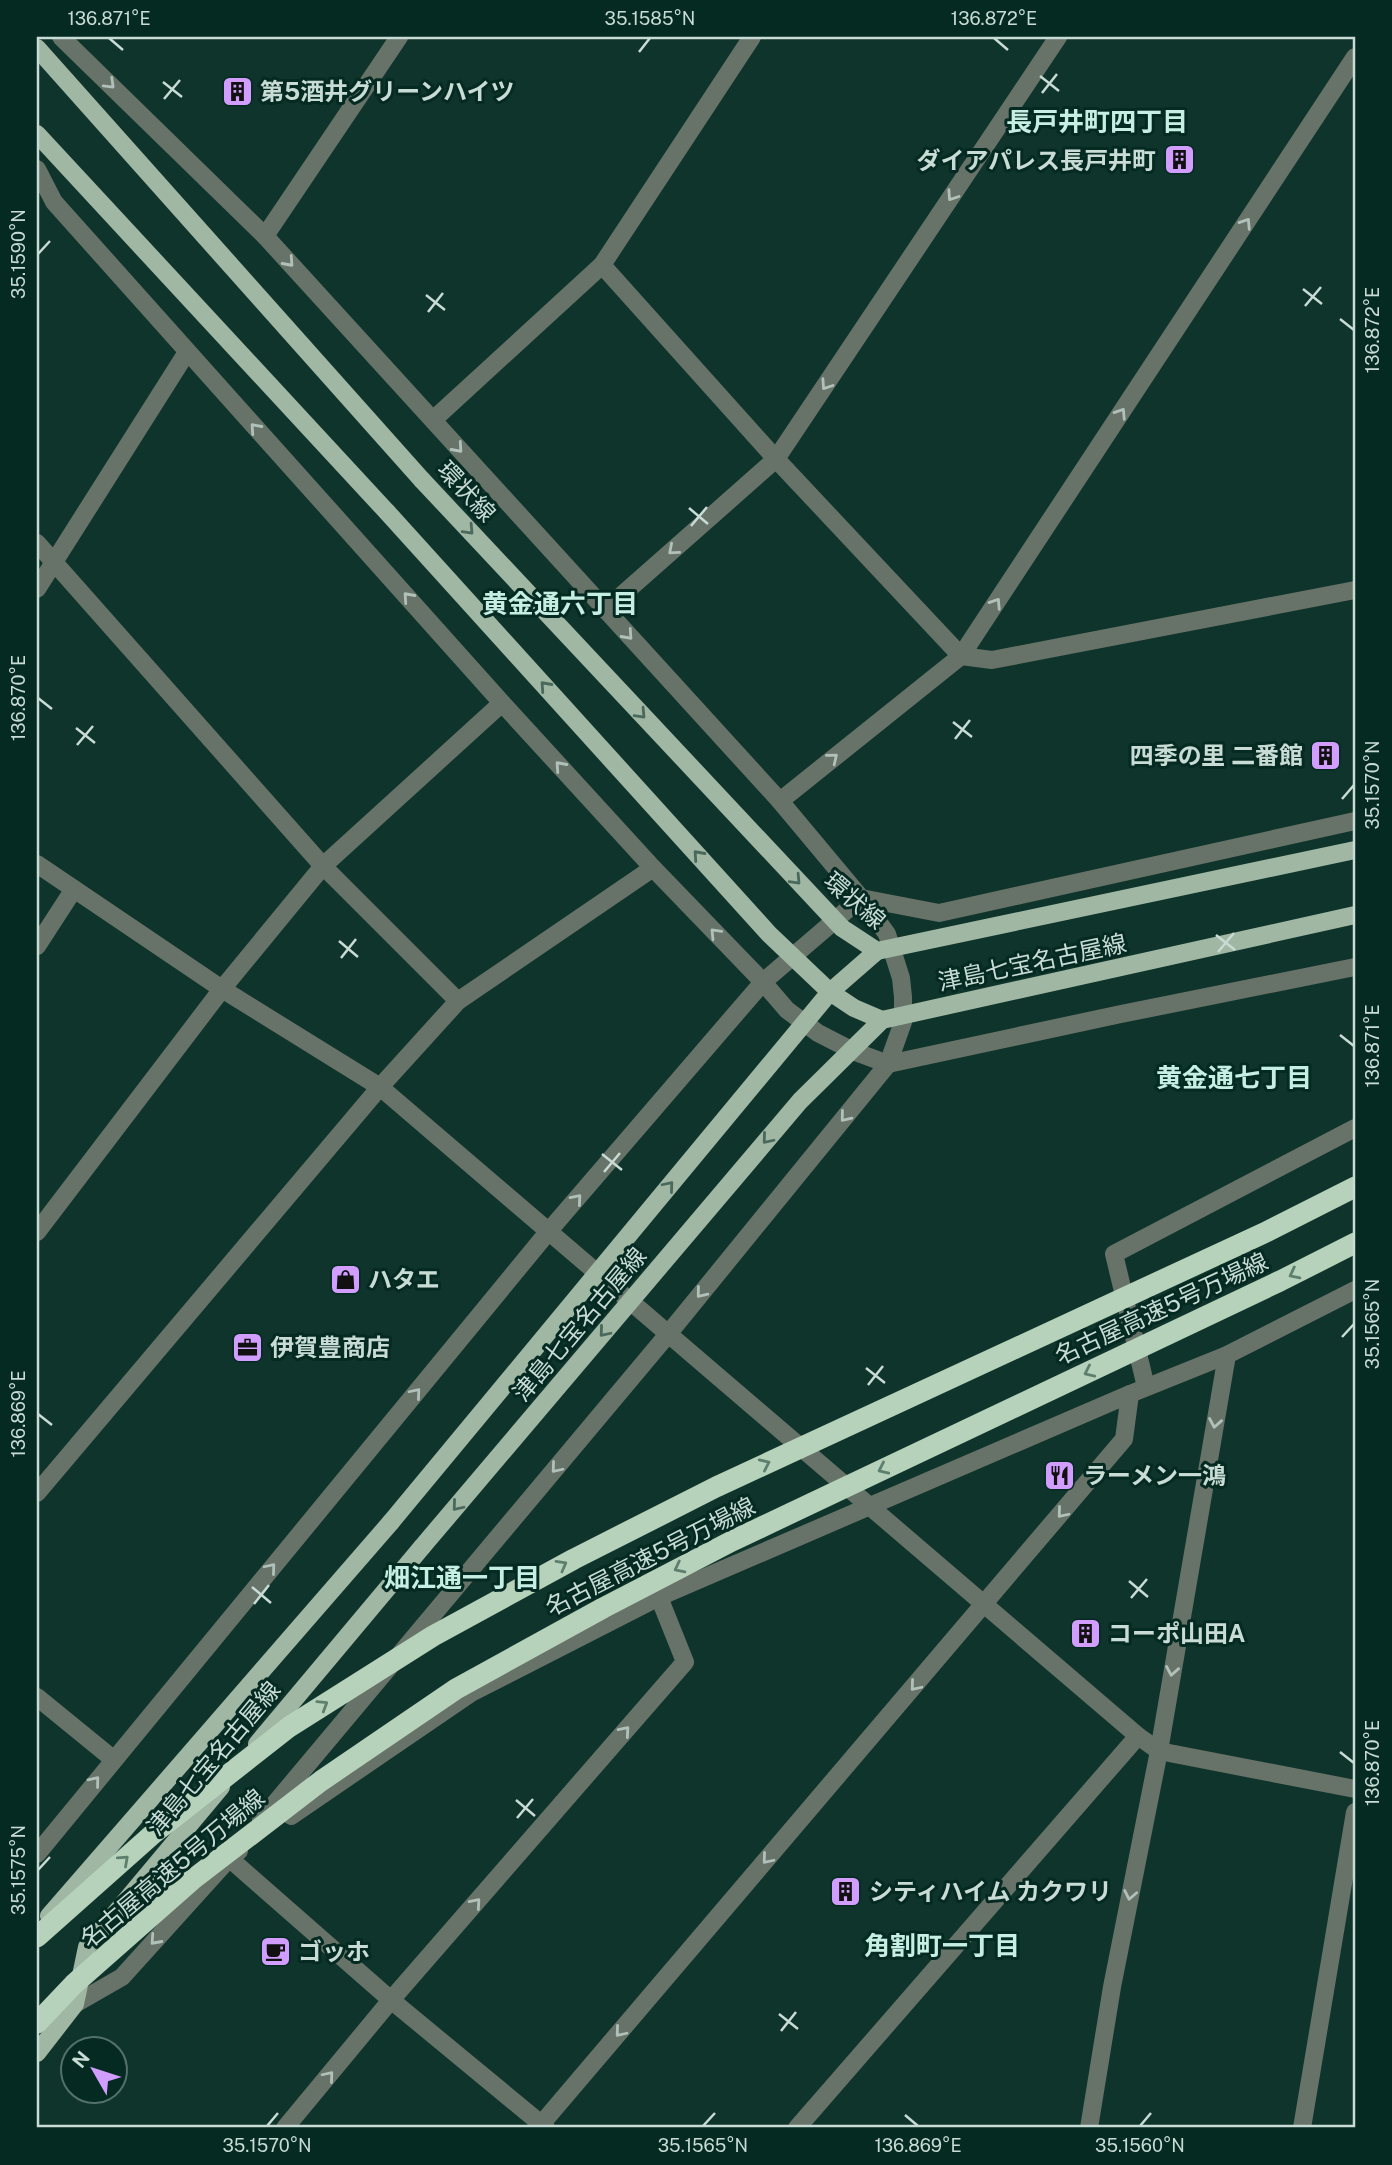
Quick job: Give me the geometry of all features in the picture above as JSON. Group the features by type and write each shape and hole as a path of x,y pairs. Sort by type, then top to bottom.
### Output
{"highway":[{"name":"名古屋高速5号万場線","path":"37,1937 154,1833 289,1727 433,1636 573,1559 716,1487 1264,1233 1355,1187"},
{"name":"名古屋高速5号万場線","path":"37,2022 74,1984 192,1880 321,1781 456,1689 732,1541 1280,1282 1355,1243"}],"main road":[{"name":"環状線","path":"37,48 422,480 842,928 877,951"},
{"path":"37,134 387,512 769,934 830,992 855,1008 882,1020"},
{"name":"津島七宝名古屋線","path":"37,1923 47,1919 391,1522 830,992 877,951 1355,850"},
{"name":"津島七宝名古屋線","path":"37,2053 75,2004 87,1947 800,1101 882,1020 1355,915"}],"street":[{"path":"61,37 265,236 780,801 861,898 887,934 901,978 903,1023 888,1064 669,1333 229,1858 122,1977 75,2004"},
{"path":"265,236 398,37"},
{"path":"433,420 602,265 752,37"},
{"path":"605,610 776,459 1058,37"},
{"path":"780,801 961,656 1355,57"},
{"path":"37,169 54,202 502,703 787,1010 818,1033 853,1051 888,1064 1355,967"},
{"path":"602,265 776,459 961,656 992,660 1355,590"},
{"path":"37,589 187,352"},
{"path":"37,543 323,866 458,1001"},
{"path":"37,1232 222,989 323,866 502,703"},
{"path":"861,898 939,913 1355,821"},
{"path":"37,864 222,989 380,1087 1158,1751 1355,1789"},
{"path":"37,1493 380,1087 458,1001 653,868"},
{"path":"37,946 74,889"},
{"path":"37,1854 548,1232 762,982 861,898"},
{"path":"229,1858 391,2000 542,2127 1124,1439 1138,1391 1114,1254 1355,1128"},
{"path":"229,1858 471,1693 659,1597 1227,1355 1355,1290"},
{"path":"1089,2128 1112,1987 1158,1751 1227,1355"},
{"path":"285,2128 391,2000 685,1662 659,1597"},
{"path":"37,1697 113,1759"},
{"path":"797,2128 1138,1736"},
{"path":"1302,2128 1355,1812"}],"place":[{"name":"第5酒井グリーンハイツ","path":"237,91"},
{"name":"ダイアパレス長戸井町","path":"1179,160"},
{"name":"四季の里 二番館","path":"1326,755"},
{"name":"ハタエ","path":"345,1279"},
{"name":"伊賀豊商店","path":"247,1347"},
{"name":"ラーメン一鴻","path":"1060,1475"},
{"name":"コーポ山田A","path":"1085,1633"},
{"name":"シティハイム カクワリ","path":"846,1891"},
{"name":"ゴッホ","path":"275,1951"}],"district":[{"name":"長戸井町四丁目","path":"1097,121"},
{"name":"黄金通六丁目","path":"560,603"},
{"name":"黄金通七丁目","path":"1234,1077"},
{"name":"畑江通一丁目","path":"462,1577"},
{"name":"角割町一丁目","path":"942,1945"}]}
